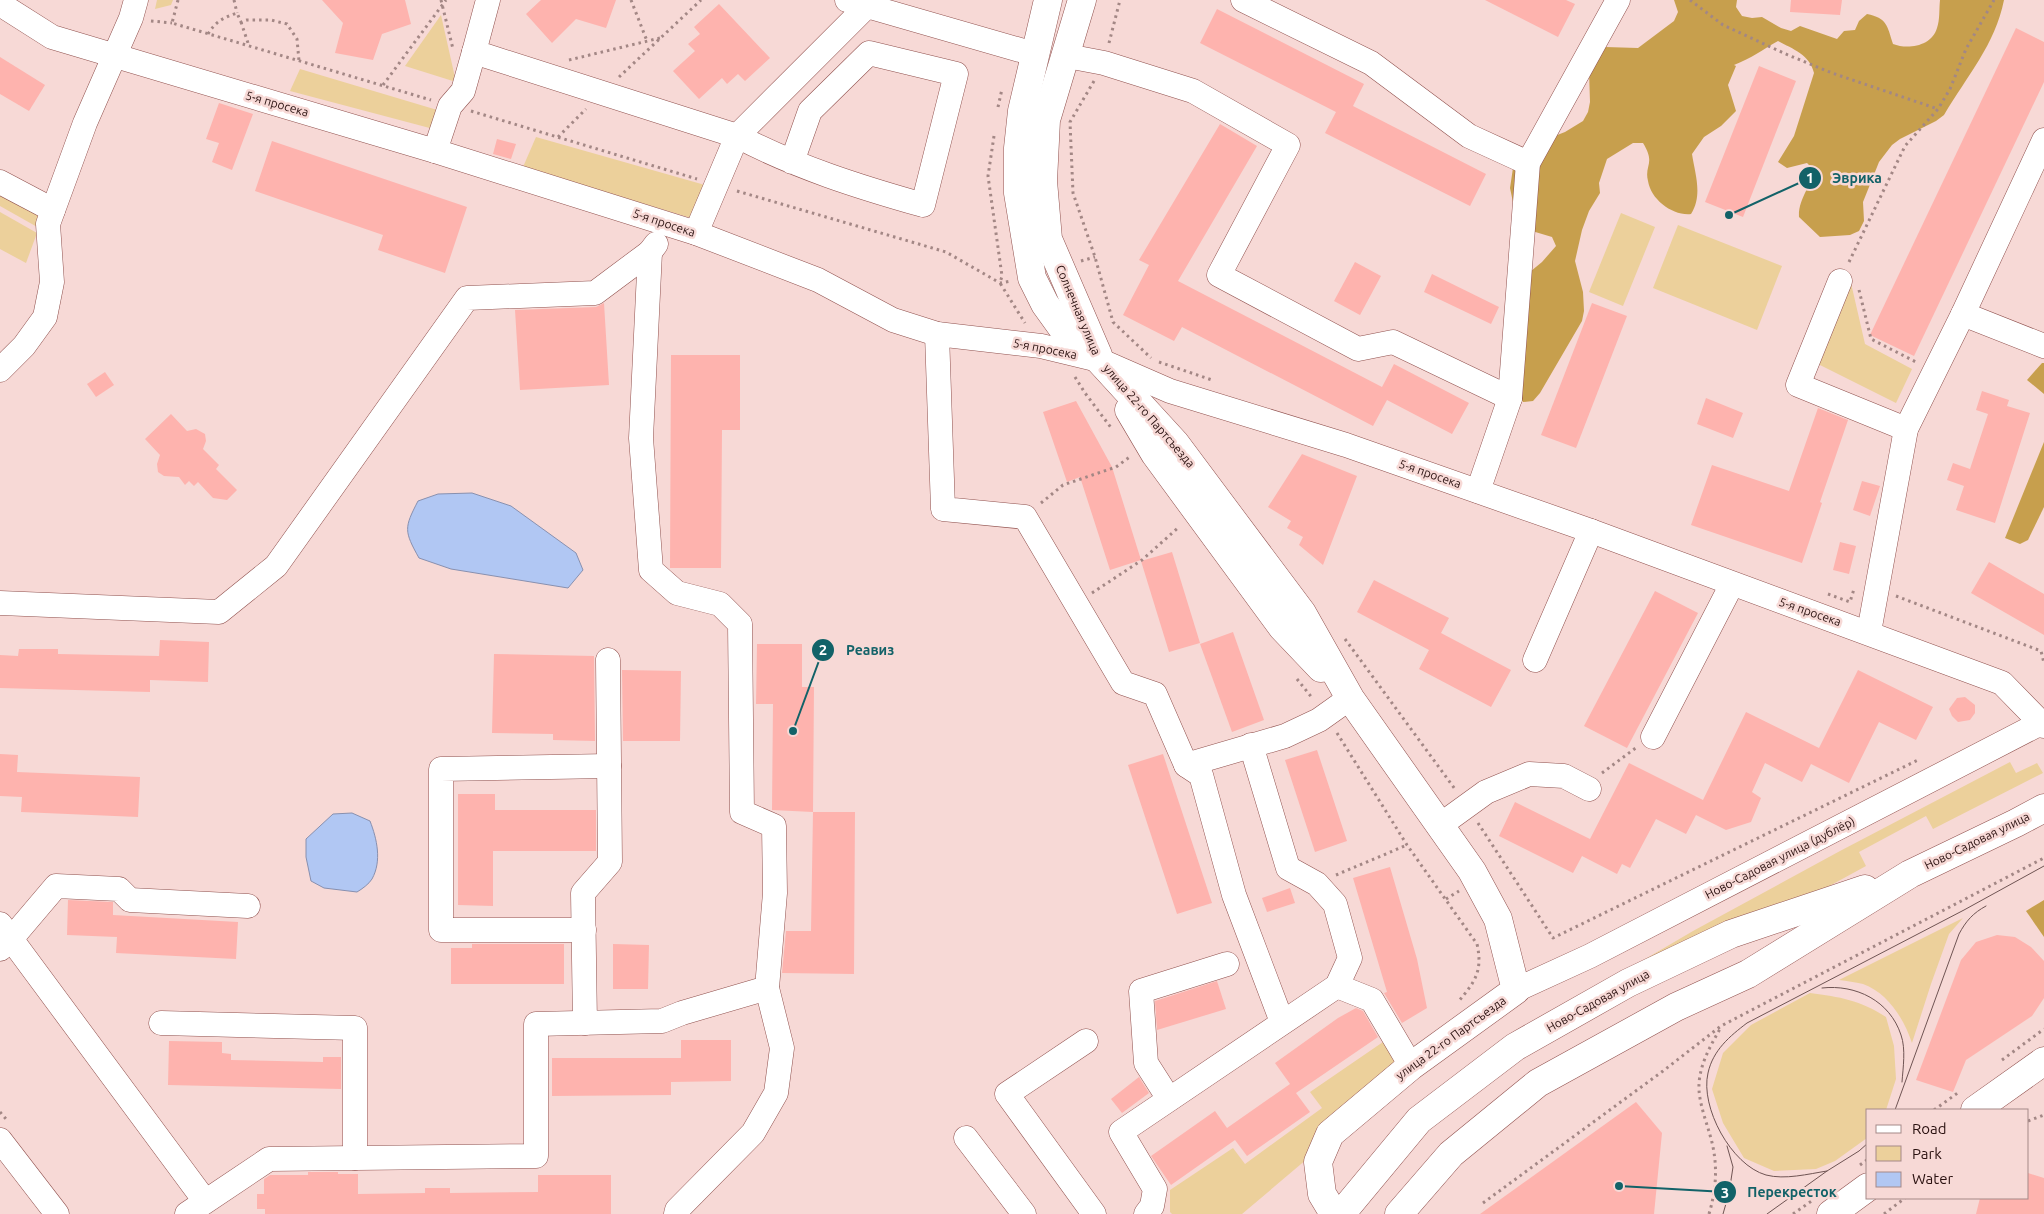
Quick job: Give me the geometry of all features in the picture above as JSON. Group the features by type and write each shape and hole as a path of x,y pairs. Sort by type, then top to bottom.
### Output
{"main road":[{"name":"Солнечная улица","path":"1048,0 1022,111 1018,148 1018,192 1032,278 1045,304 1063,329 1099,360"},
{"name":"Солнечная улица","path":"1082,0 1067,56 1046,120 1043,181 1048,239 1099,360"},
{"name":"улица 22-го Партсъезда","path":"1099,360 1155,454 1282,627 1350,698 1472,871 1498,919 1516,990 1411,1066 1330,1134 1318,1162 1322,1194 1334,1214"},
{"name":"Ново-Садовая улица","path":"1399,1214 1451,1154 1538,1083 1676,1007 1748,974 1910,874 2044,808"},
{"name":"Ново-Садовая улица","path":"1341,1214 1419,1120 1515,1047 1666,964 1731,934 1910,874"},
{"path":"1976,1109 2044,1061"},
{"path":"1831,1214 1866,1189"}],"street":[{"path":"0,370 24,346 45,317 52,282 48,224 85,123 136,0"},
{"path":"435,151 450,106 463,91 464,52 488,0"},
{"path":"1244,0 1371,63 1469,136 1528,163"},
{"path":"1478,491 1510,398 1528,163 1618,0"},
{"path":"696,233 737,136 857,3 1034,54"},
{"name":"5-я просека","path":"0,4 52,37 435,151 696,233 818,280 893,320 937,334 1041,346 1099,360 1170,391 1346,445 1478,491 1869,632 2002,683 2042,724"},
{"path":"464,52 603,93 737,136 771,154 792,162 864,188 923,205 956,74 868,53 810,111 792,162"},
{"path":"1067,56 1104,63 1193,91 1288,145 1219,275 1358,348 1393,342 1510,398"},
{"path":"1869,632 1906,428 1963,314 2044,140"},
{"path":"0,182 53,210"},
{"path":"0,603 219,612 276,566 467,298 595,293 650,252 671,225"},
{"path":"650,252 641,438 651,570 677,593 720,604 740,624 742,812 774,826 775,893 767,988 782,1048 776,1093 753,1134 677,1210 676,1214"},
{"path":"1851,278 1798,385 1906,428"},
{"path":"1963,314 2044,346"},
{"path":"937,334 944,509 1025,517 1123,683 1155,694 1186,765 1201,775 1234,895 1282,1022"},
{"path":"1535,660 1591,531"},
{"path":"1652,737 1732,584"},
{"path":"585,1023 583,893 610,862 608,660"},
{"path":"1186,765 1285,736 1320,720 1350,698"},
{"name":"Ново-Садовая улица (дублёр)","path":"1516,990 1590,956 2042,724"},
{"path":"1146,1214 1152,1206 1155,1189 1121,1132 1337,986 1350,958 1335,904 1317,884 1288,868 1252,745"},
{"path":"584,930 441,930 441,768 609,766"},
{"path":"1439,826 1486,792 1529,774 1564,776 1589,789"},
{"path":"248,906 130,900 119,889 56,886 4,937 196,1207 269,1159 536,1156 536,1024 662,1021 682,1013 767,988"},
{"path":"1169,1099 1146,1063 1142,991 1227,964"},
{"path":"1337,986 1372,1000 1411,1066"},
{"path":"161,1023 355,1028 355,1158"},
{"path":"1086,1041 1007,1094 1094,1214"},
{"path":"966,1138 1024,1214"},
{"path":"0,1140 57,1214"}],"path":[{"path":"178,0 172,24 946,252 1000,283"},
{"path":"234,0 249,46"},
{"path":"441,0 442,6 464,52"},
{"path":"383,85 446,0"},
{"path":"631,0 647,41"},
{"path":"558,137 701,0"},
{"path":"1120,0 1104,63 1070,122 1073,193 1095,257 1113,322 1152,359"},
{"path":"1690,0 1724,25 1788,55 1832,73 1938,109"},
{"path":"1934,372 1871,340 1851,278 1852,257 1905,146 1938,109 1950,89 1966,49 1994,0"},
{"path":"208,34 213,25 223,18 237,13"},
{"path":"241,22 248,20 271,20 286,24 297,39 299,61"},
{"path":"566,61 661,38"},
{"path":"1851,278 1852,257"},
{"path":"1075,376 1085,393 1114,432"},
{"path":"1126,448 1134,461"},
{"path":"1025,517 1063,485 1116,468 1132,456"},
{"path":"1174,519 1185,534"},
{"path":"1076,604 1142,560 1179,527"},
{"path":"1340,632 1467,807 1553,938 1921,759"},
{"path":"1295,676 1325,715 1406,846 1477,944 1481,959 1476,978 1456,1004"},
{"path":"1589,789 1600,775 1652,737"},
{"path":"1329,878 1406,846"},
{"path":"1483,1202 1663,1071 1721,1026 2044,858"},
{"path":"1709,1214 1714,1196 1717,1172 1716,1157 1699,1091 1701,1070 1709,1048 1721,1026"},
{"path":"2029,1121 2044,1116"},
{"path":"1884,1214 1904,1199"}],"green space":[{"path":"157,0 173,0 171,5 155,9"},
{"path":"441,15 456,82 405,66"},
{"path":"300,69 444,112 441,131 290,91"},
{"path":"536,137 712,187 691,218 523,167"},
{"path":"0,183 44,209 39,228 0,206"},
{"path":"0,212 37,233 26,263 0,249"},
{"path":"1621,213 1655,227 1623,306 1589,292"},
{"path":"1678,225 1782,266 1757,330 1653,288"},
{"path":"1851,283 1865,344 1912,369 1896,403 1818,364"},
{"path":"2010,762 2016,773 2037,763 2043,773 1933,829 1926,816 1859,852 1866,866 1613,1004 1635,965 1693,931 1840,851"},
{"path":"1963,918 1949,934 1912,1043 1900,1016 1887,1000 1872,988 1863,984 1839,980"},
{"path":"1810,993 1850,1000 1886,1017 1894,1046 1896,1079 1886,1109 1866,1109 1866,1139 1835,1161 1816,1169 1774,1171 1744,1158 1723,1123 1712,1089 1723,1053 1751,1025"},
{"path":"1383,1042 1404,1077 1242,1214 1172,1214 1170,1212 1170,1190 1233,1148 1245,1164 1322,1108 1310,1092"}],"shaded area":[{"path":"1674,0 1737,0 1736,7 1742,16 1762,17 1781,28 1791,31 1800,26 1837,39 1844,31 1855,30 1859,21 1867,14 1879,18 1885,23 1893,44 1906,47 1925,43 1934,34 1939,22 1940,0 2004,0 2000,16 1987,46 1944,115 1900,139 1892,145 1879,162 1863,202 1864,221 1859,231 1850,235 1820,237 1799,217 1800,204 1814,170 1807,163 1787,168 1778,162 1794,136 1814,73 1805,57 1778,41 1752,57 1734,65 1736,66 1728,85 1736,111 1721,126 1704,137 1692,154 1697,199 1691,214 1684,214 1670,209 1653,194 1647,176 1649,156 1643,143 1633,143 1607,159 1599,183 1600,193 1589,211 1582,230 1575,261 1583,292 1584,311 1582,321 1540,393 1533,401 1523,402 1513,386 1525,276 1542,262 1556,246 1552,237 1532,231 1514,207 1510,188 1513,168 1534,144 1565,132 1583,121 1588,112 1590,102 1589,71 1605,47 1638,48 1674,21 1678,12"},
{"path":"2044,363 2044,394 2027,380"},
{"path":"2044,442 2044,507 2028,540 2020,544 2005,538"},
{"path":"2044,900 2044,937 2026,911"}],"water":[{"path":"472,493 511,506 576,553 583,570 568,588 451,569 419,558 408,535 408,524 418,501 438,494"},
{"path":"352,813 370,821 375,835 378,857 375,872 369,883 357,892 324,888 311,881 306,857 306,839 333,814"}],"building":[{"path":"322,0 405,0 411,24 382,34 373,60 335,53 343,23"},
{"path":"541,0 616,0 606,28 576,19 552,43 526,14"},
{"path":"1485,0 1566,0 1575,4 1558,37"},
{"path":"1791,0 1842,0 1840,15 1790,12"},
{"path":"719,4 770,58 745,81 738,74 727,84 722,78 699,99 673,71 695,51 688,44 700,34 694,27"},
{"path":"1217,9 1364,84 1353,106 1486,174 1470,206 1325,133 1336,112 1200,43"},
{"path":"2016,28 2044,42 2044,82 1914,356 1870,335"},
{"path":"0,57 45,85 29,111 0,94"},
{"path":"1759,66 1796,81 1743,217 1705,202"},
{"path":"219,103 253,114 232,170 212,162 219,143 206,139"},
{"path":"1220,124 1257,146 1178,281 1382,387 1394,364 1469,403 1452,434 1387,400 1373,426 1182,327 1174,341 1123,315 1149,265 1139,260"},
{"path":"497,139 516,144 511,159 493,154"},
{"path":"272,141 467,207 445,273 378,250 383,235 255,191"},
{"path":"1355,262 1381,276 1360,315 1334,301"},
{"path":"1432,274 1499,307 1491,324 1424,292"},
{"path":"604,303 609,385 520,390 515,310 596,307"},
{"path":"1592,303 1627,316 1576,448 1541,435"},
{"path":"671,355 740,355 740,430 722,430 721,568 670,568"},
{"path":"105,372 114,385 96,397 87,384"},
{"path":"1982,391 2009,400 2007,406 2030,413 1995,523 1956,510 1964,486 1947,480 1953,463 1970,469 1988,414 1976,410"},
{"path":"1706,398 1743,413 1733,438 1697,424"},
{"path":"1076,401 1112,467 1141,560 1110,570 1080,477 1067,482 1043,412"},
{"path":"1818,408 1848,420 1820,502 1822,503 1802,563 1691,525 1712,465 1789,491"},
{"path":"171,414 187,431 196,429 205,434 206,441 203,449 219,465 216,469 237,490 227,500 213,498 198,482 194,486 189,481 185,485 179,477 164,476 158,472 157,464 160,455 145,439"},
{"path":"1302,454 1357,476 1323,565 1299,545 1303,537 1287,528 1291,521 1268,507"},
{"path":"1862,481 1880,486 1870,516 1853,510"},
{"path":"1840,542 1856,546 1849,574 1833,570"},
{"path":"1172,552 1200,643 1169,652 1141,561"},
{"path":"1989,562 2044,594 2044,635 1971,593"},
{"path":"1374,580 1449,618 1441,633 1511,670 1491,707 1419,669 1429,650 1357,612"},
{"path":"1655,591 1698,613 1627,748 1584,726"},
{"path":"1233,632 1264,720 1232,732 1200,644"},
{"path":"160,640 209,642 208,682 150,680 150,692 0,688 0,655 18,656 19,649 58,649 58,654 159,656"},
{"path":"757,644 802,644 802,687 814,687 813,812 772,810 773,704 756,704"},
{"path":"494,654 594,656 595,741 553,740 553,734 492,733"},
{"path":"622,670 681,671 680,741 623,741"},
{"path":"1858,670 1933,707 1916,740 1879,722 1849,783 1811,764 1802,782 1765,763 1752,792 1761,798 1751,822 1726,830 1696,815 1686,834 1656,819 1630,868 1622,864 1617,874 1582,856 1573,873 1499,836 1515,802 1590,839 1629,763 1703,800 1746,712 1819,748"},
{"path":"1965,697 1975,705 1975,713 1970,720 1958,722 1952,716 1949,709 1957,698"},
{"path":"1317,750 1347,841 1315,852 1285,760"},
{"path":"0,754 18,755 17,772 140,777 138,817 21,812 22,797 0,796"},
{"path":"1163,754 1212,903 1177,914 1128,765"},
{"path":"458,794 495,794 495,810 596,810 596,851 493,851 493,906 458,905"},
{"path":"813,812 855,812 854,974 782,973 786,931 811,931"},
{"path":"1390,867 1417,959 1427,1008 1402,1023 1384,993 1387,992 1353,878"},
{"path":"1290,888 1295,903 1267,912 1262,898"},
{"path":"68,900 113,902 113,915 238,922 236,959 116,953 117,937 67,935"},
{"path":"1997,935 2015,937 2031,947 2044,961 2044,998 2032,1016 1966,1060 1953,1092 1916,1080 1961,960 1976,942"},
{"path":"472,944 564,944 564,984 451,984 451,948 472,948"},
{"path":"613,944 649,945 648,989 613,989"},
{"path":"1217,981 1226,1009 1157,1030 1155,1001"},
{"path":"1356,1008 1363,1011 1378,1037 1296,1093 1310,1112 1247,1156 1235,1140 1171,1185 1151,1156 1215,1111 1227,1128 1290,1084 1275,1063 1338,1018"},
{"path":"681,1040 731,1040 731,1081 671,1082 671,1095 552,1096 552,1058 681,1058"},
{"path":"169,1041 222,1042 222,1053 231,1054 231,1060 323,1062 323,1057 341,1057 341,1089 168,1085"},
{"path":"1139,1077 1149,1093 1122,1113 1111,1099"},
{"path":"1636,1102 1662,1133 1654,1214 1480,1214"},
{"path":"308,1172 358,1174 358,1194 425,1193 425,1188 450,1188 450,1193 538,1192 538,1175 611,1175 611,1214 265,1214 265,1209 257,1209 257,1194 264,1194 264,1179 270,1175 308,1175"},
{"path":"2029,1173 2044,1178 2044,1214 1976,1214 1980,1199 2029,1199"}],"tram line":[{"path":"1827,1171 1796,1176 1773,1176 1753,1169 1741,1160 1721,1133 1709,1102 1708,1073 1718,1050 1747,1023 1964,910 2044,866"},
{"path":"1895,1109 1959,934 1970,918 1986,906"},
{"path":"1822,988 1835,987 1859,992 1870,997 1889,1013 1896,1023 1903,1040 1902,1082"},
{"path":"1767,1214 1866,1145"},
{"path":"1723,1214 1733,1167 1727,1146"}],"place":[{"name":"Эврика","path":"1729,215"},
{"name":"Реавиз","path":"793,731"},
{"name":"Перекресток","path":"1619,1186"}]}
